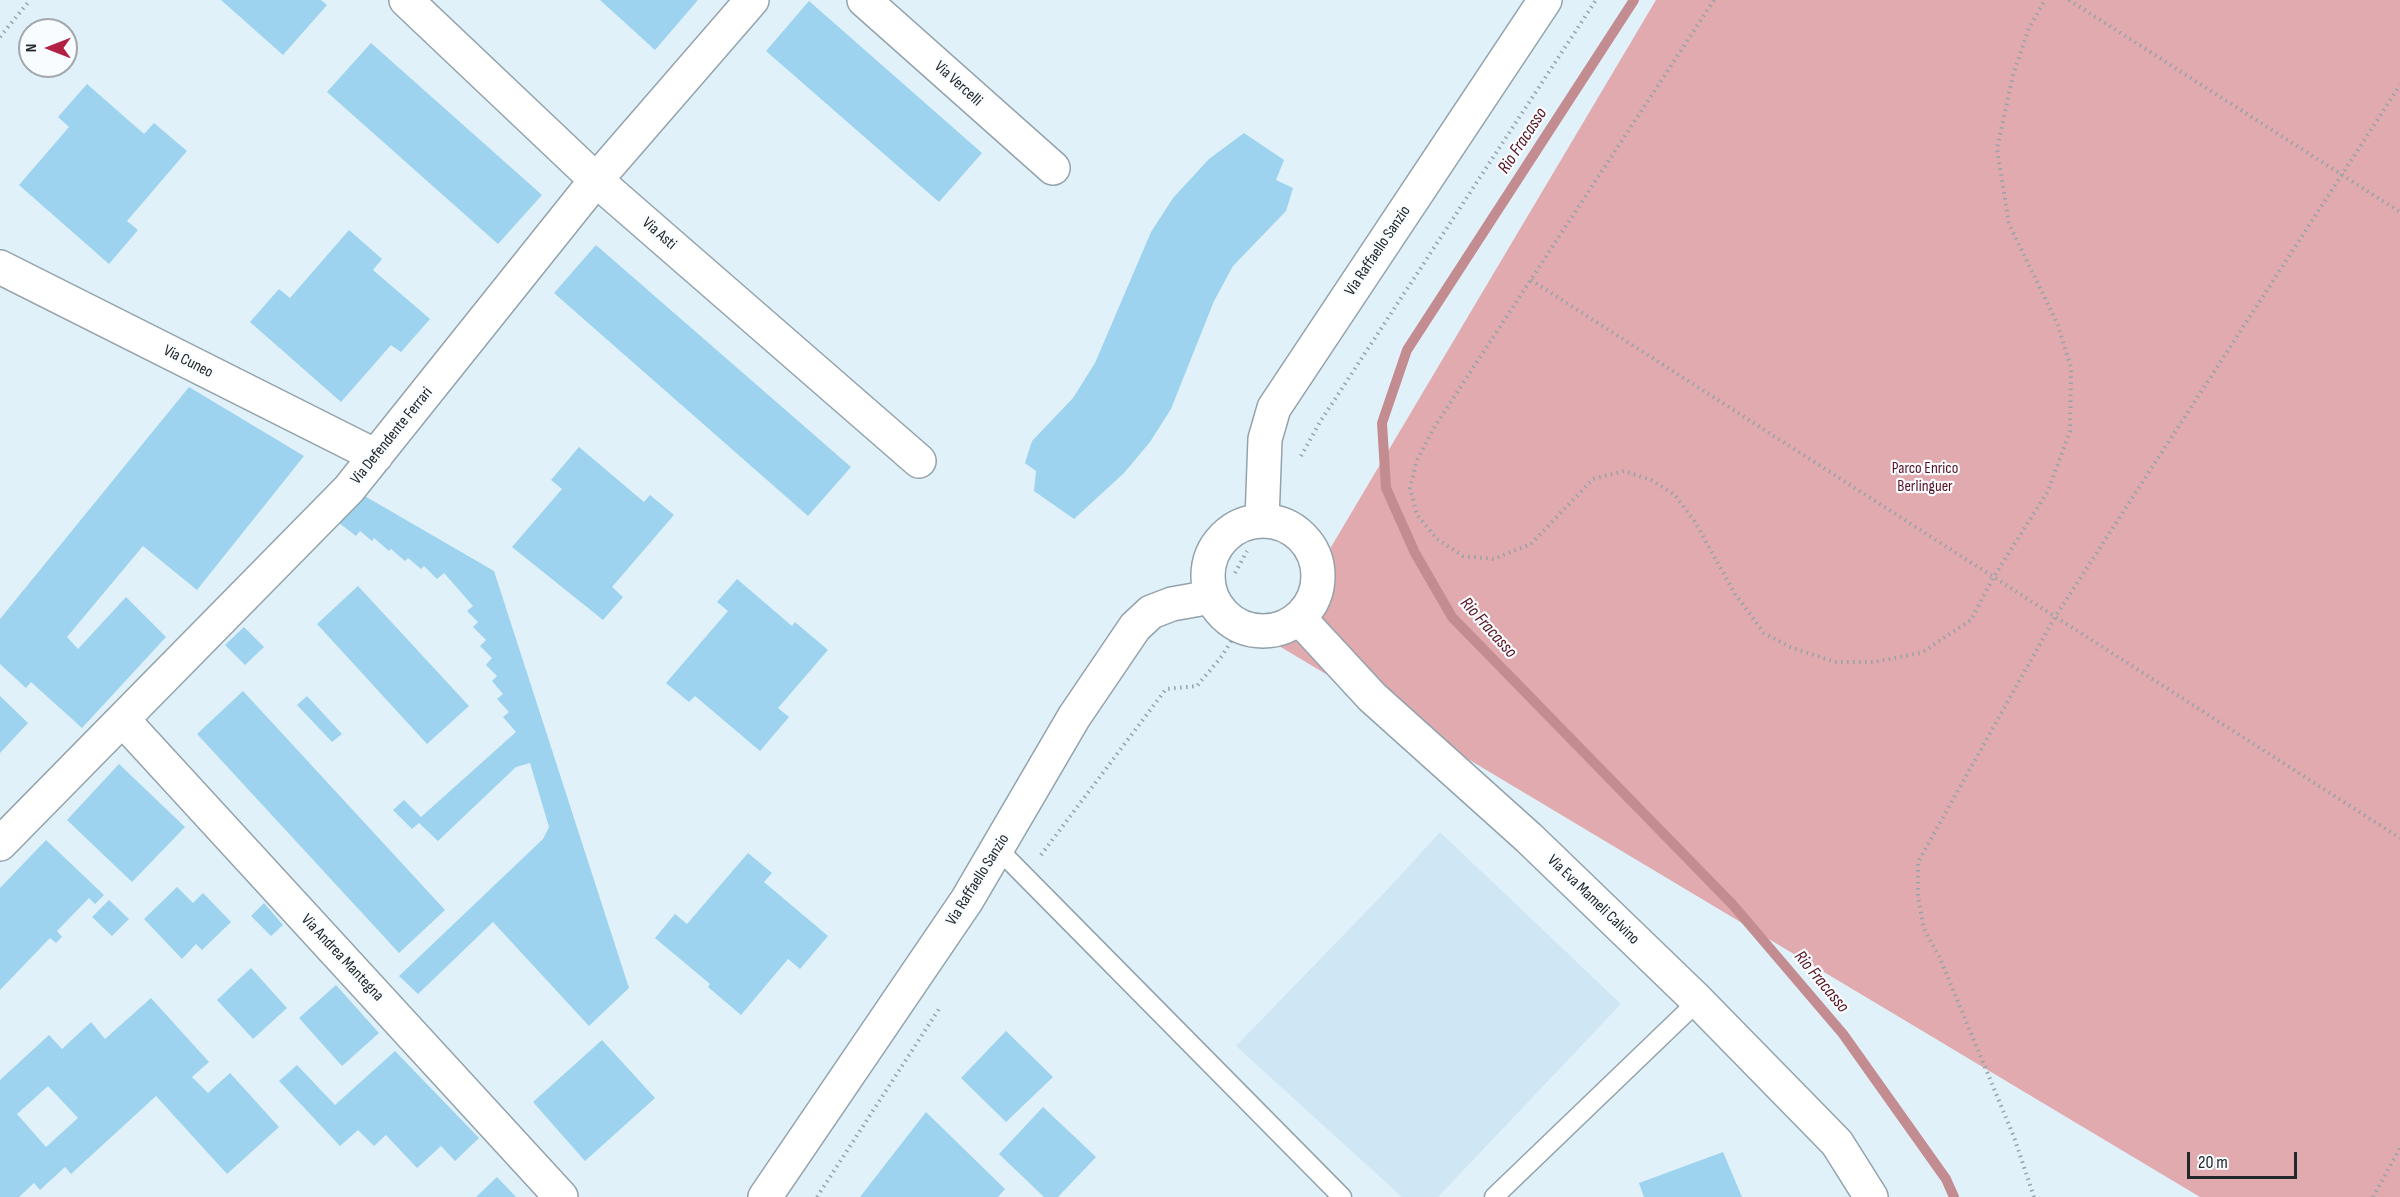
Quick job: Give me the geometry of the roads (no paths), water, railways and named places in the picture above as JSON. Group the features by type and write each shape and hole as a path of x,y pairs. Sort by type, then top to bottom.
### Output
{"street":[{"name":"Via Asti","path":"406,0 596,180 919,461"},
{"name":"Via Defendente Ferrari","path":"0,844 349,489 596,180 752,0"},
{"name":"Via Vercelli","path":"864,0 1053,168"},
{"name":"Via Raffaello Sanzio","path":"1262,520 1266,439 1274,408 1545,0"},
{"name":"Via Cuneo","path":"0,267 376,456"},
{"path":"1262,520 1279,523 1295,530 1307,542 1315,556 1318,573 1317,590 1311,606 1299,618 1284,627 1267,632 1250,630 1234,624 1220,612 1211,597 1208,579 1209,562 1217,545 1229,532 1245,523 1262,520"},
{"name":"Via Raffaello Sanzio","path":"765,1197 968,900 1074,717 1135,627 1151,612 1172,604 1211,597"},
{"name":"Via Eva Mameli Calvino","path":"1299,618 1372,697 1530,838 1698,1001 1837,1143 1871,1197"},
{"name":"Via Andrea Mantegna","path":"123,720 561,1197"}],"lane":[{"path":"997,848 1342,1197"},
{"path":"1494,1197 1698,1001"}],"waterway":[{"name":"Rio Fracasso","path":"1634,0 1407,350 1382,423 1386,488 1415,553 1452,617 1733,905 1843,1034 1946,1179 1954,1197"}],"park label":[{"name":"Parco Enrico Berlinguer","path":"1925,478"}]}
